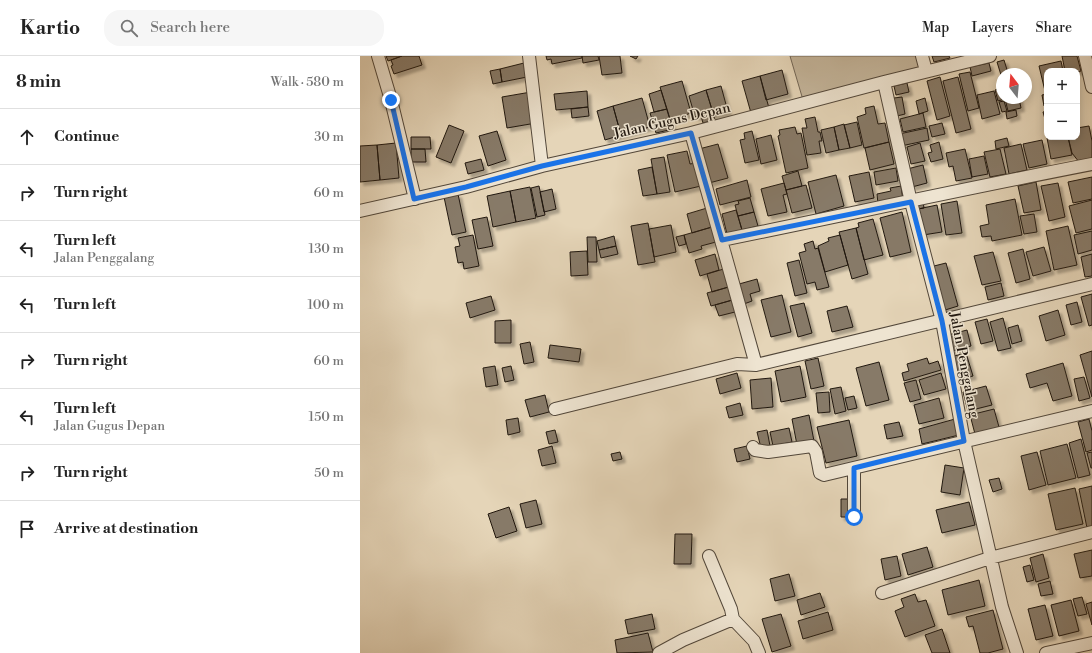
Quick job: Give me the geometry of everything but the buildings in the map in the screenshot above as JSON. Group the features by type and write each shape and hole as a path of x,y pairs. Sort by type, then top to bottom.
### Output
{"street":[{"path":"378,56 391,100 414,199"},
{"path":"530,56 542,166"},
{"path":"922,56 926,72"},
{"name":"Jalan Gugus Depan","path":"360,211 466,187 542,166 691,133 884,82 990,56"},
{"path":"1085,56 1092,87"},
{"name":"Jalan Penggalang","path":"884,82 911,202 942,321 964,441 990,558 1002,607 1017,653"},
{"path":"691,133 756,364"},
{"path":"722,240 1092,164"},
{"path":"555,409 737,364 756,364 942,321 1092,284"},
{"path":"752,447 755,450 768,452 812,446 816,452 820,473 822,475 1092,411"},
{"path":"854,468 854,517"},
{"path":"882,593 990,558 1092,532"},
{"path":"709,556 731,609 733,619 754,641 760,653"},
{"path":"659,653 683,640 733,619"},
{"path":"1046,653 1092,643"}],"shaded area":[{"path":"790,56 920,56 924,68 803,100"}],"route":[{"path":"391,100 414,199 466,187 542,166 691,133 722,240 911,202 942,321 964,441 854,468 854,517"}]}
